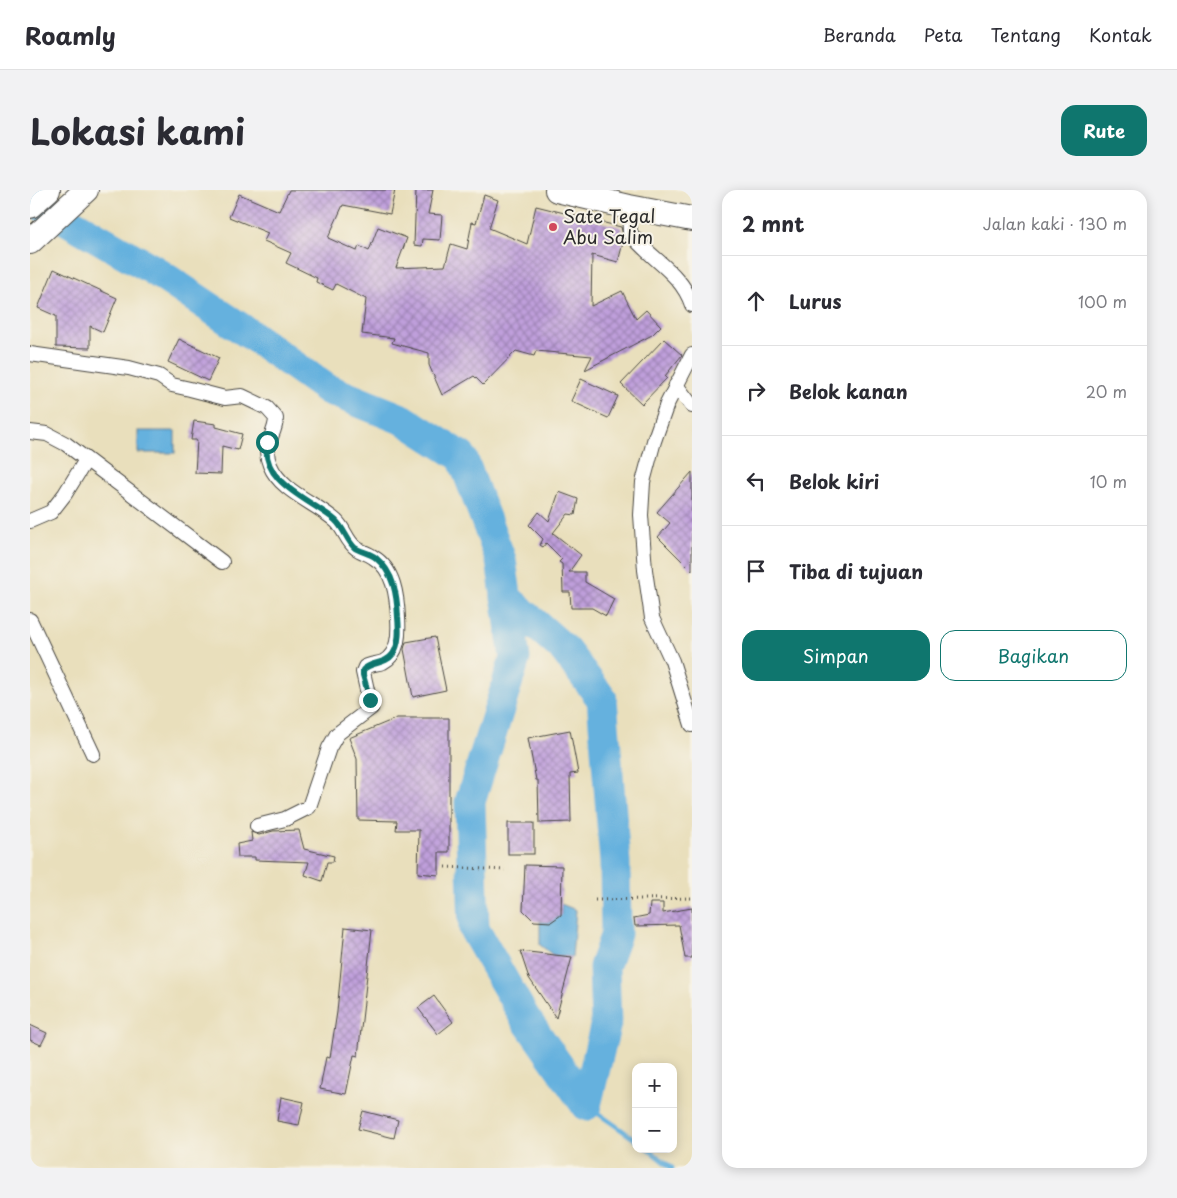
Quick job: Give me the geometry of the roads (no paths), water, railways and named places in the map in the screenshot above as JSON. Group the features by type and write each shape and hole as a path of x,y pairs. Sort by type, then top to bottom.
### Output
{"highway":[{"path":"30,206 48,190"},
{"path":"30,242 86,190"},
{"path":"570,192 629,208 692,219"}],"street":[{"path":"629,208 630,234 674,273 685,288 692,305"},
{"path":"30,354 129,368 159,376 172,385 190,390 225,398 242,396 267,408 276,418 275,428 266,446 269,464 273,471 290,490 334,519 345,531 355,548 375,557 383,566 395,588 399,628 398,643 391,656 382,662 365,667 362,672 371,708 337,734 329,748 309,807 285,819 257,826"},
{"path":"692,355 676,385 654,441 643,482 641,530 652,618 672,661 692,725"},
{"path":"676,385 692,406"},
{"path":"30,432 47,434 66,444 222,562"},
{"path":"30,522 51,512 86,460"},
{"path":"30,620 93,754"}],"water":[{"path":"138,431 175,431 175,453 138,453"},
{"path":"561,904 576,910 572,957 553,955 540,945 540,922 551,922 561,915"}],"waterway":[{"path":"30,199 152,269 257,339 327,389 404,420 462,457 501,560 515,658 470,802 474,929 525,1018 586,1105"},
{"path":"506,598 564,649 602,699 615,862 616,934 604,967 606,1023 586,1105"},
{"path":"586,1105 632,1137"},
{"path":"653,1153 672,1168"}],"place":[{"name":"Sate Tegal Abu Salim","path":"553,227"}]}
